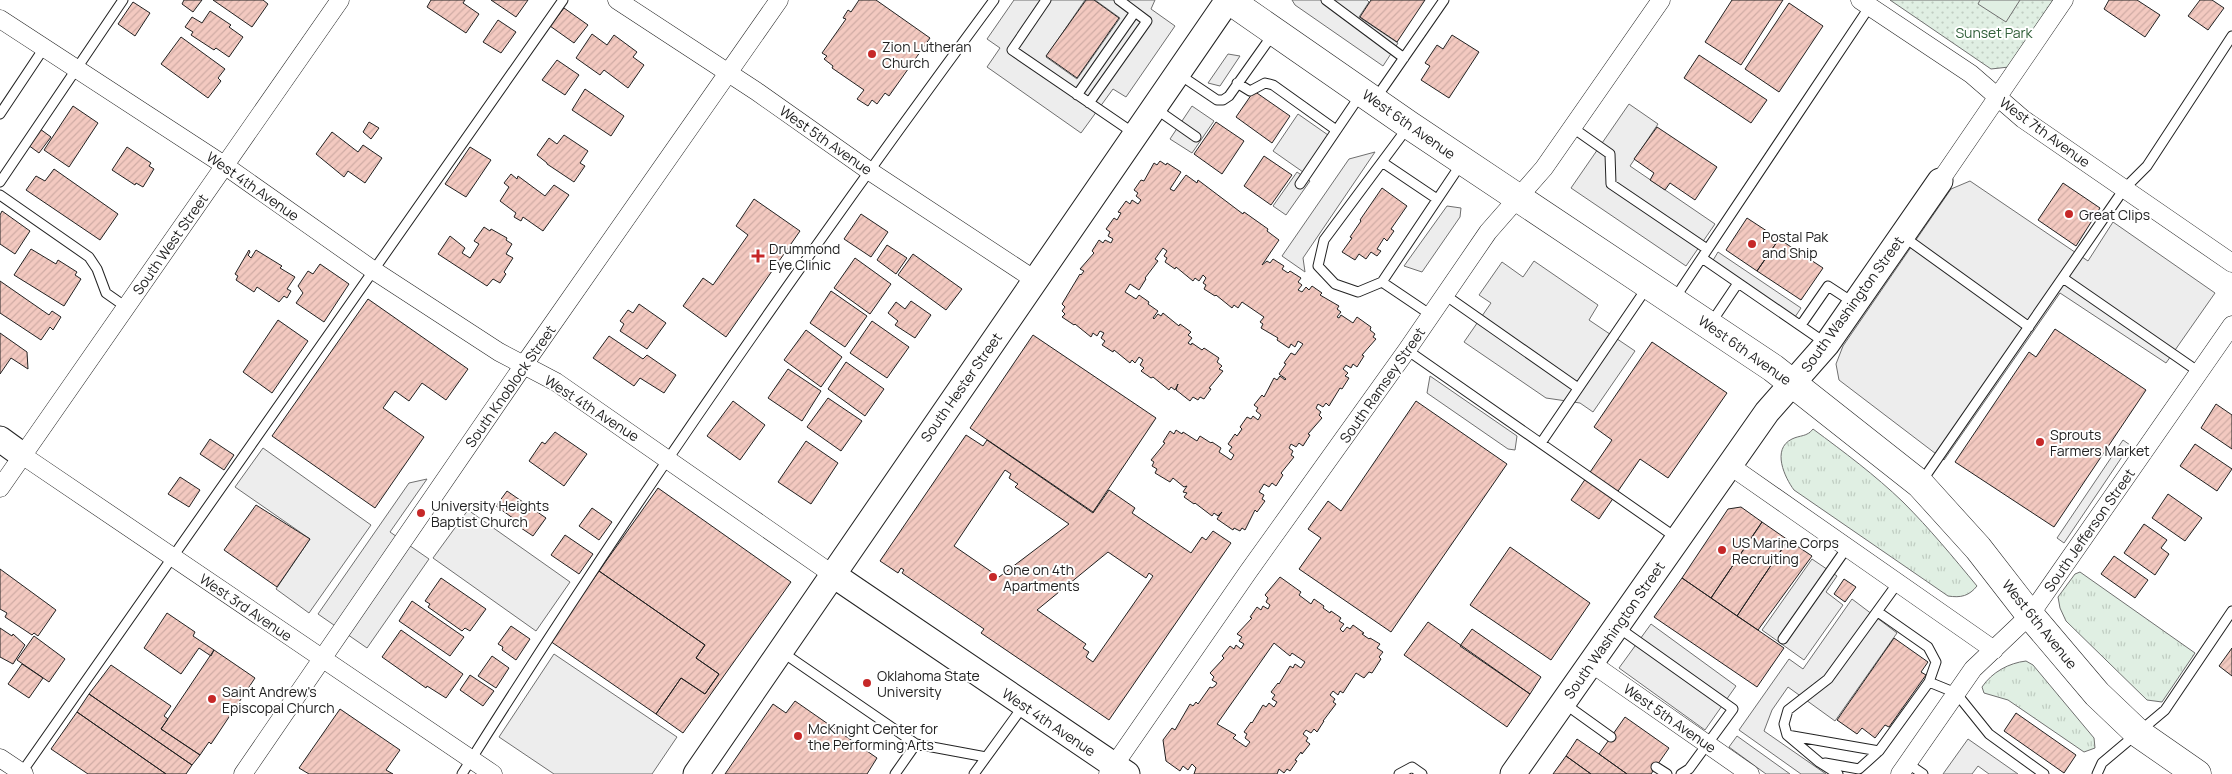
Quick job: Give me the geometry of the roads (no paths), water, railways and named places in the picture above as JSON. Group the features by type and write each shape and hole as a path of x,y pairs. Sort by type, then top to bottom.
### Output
{"highway":[{"name":"West 6th Avenue","path":"1228,0 1409,125 1773,368 1920,484 1978,548 2030,615 2097,694 2138,733 2197,774"}],"street":[{"name":"South West Street","path":"0,488 340,0"},
{"name":"West 5th Avenue","path":"617,0 756,91 868,170 1034,280"},
{"name":"South Knoblock Street","path":"243,774 523,366 779,0"},
{"name":"South Hester Street","path":"696,774 1228,0"},
{"name":"South Ramsey Street","path":"1116,771 1248,572 1407,350 1488,232 1544,168 1661,0"},
{"name":"South Washington Street","path":"1513,774 1767,412 1827,344 2064,0"},
{"name":"West 7th Avenue","path":"1869,2 1971,74 2023,119 2232,263"},
{"name":"West 4th Avenue","path":"0,19 224,165 373,270 499,352 556,382 1024,705 1116,771"},
{"name":"South Jefferson Street","path":"1903,769 1973,669 2030,615 2232,324"},
{"name":"West 3rd Avenue","path":"0,439 493,774"},
{"path":"1729,465 1846,549 1994,650"},
{"name":"West 5th Avenue","path":"1591,663 1750,774"},
{"path":"0,758 23,773"}],"lane":[{"path":"0,182 78,70 123,0"},
{"path":"23,773 172,557 563,0"},
{"path":"462,774 667,458 868,170 994,0"},
{"path":"1046,0 1012,50 1135,134"},
{"path":"1088,103 1148,21 1119,0"},
{"path":"1326,0 1404,58"},
{"path":"1300,184 1336,130 1404,58 1444,0"},
{"path":"1673,301 1869,2"},
{"path":"1077,95 1135,12"},
{"path":"1177,73 1217,100 1223,100 1229,96 1275,32"},
{"path":"1920,484 2124,189 2146,166 2232,36"},
{"path":"0,114 44,48"},
{"path":"1237,83 1250,91 1265,83 1273,85 1336,130"},
{"path":"1154,107 1196,137"},
{"path":"1409,125 1324,240 1318,266 1335,284 1358,292 1382,282 1463,161"},
{"path":"1573,128 1610,154 1611,184 1707,250"},
{"path":"1382,162 1437,199"},
{"path":"0,195 89,257 97,269 106,293 126,307"},
{"path":"1902,235 2029,327"},
{"path":"1702,258 1827,344"},
{"path":"2063,278 2199,372"},
{"path":"1382,282 1431,315"},
{"path":"1710,325 1738,283"},
{"path":"1541,443 1649,284"},
{"path":"1801,326 1828,286 1854,303"},
{"path":"1445,295 1578,388"},
{"path":"1407,350 1678,538"},
{"path":"1782,639 1846,549"},
{"path":"1838,774 1819,762 1787,736 1784,724 1788,710 1828,679 1897,584"},
{"path":"2097,774 2102,763 2165,710 2232,611"},
{"path":"1819,762 1859,768 1880,751 1929,682 1936,662 1928,647 1878,612"},
{"path":"1616,626 1733,709 1689,769 1681,774"},
{"path":"779,651 916,744 986,757"},
{"path":"1929,682 1956,693 1989,734 2044,774"},
{"path":"1563,702 1611,737"},
{"path":"974,774 1024,705"},
{"path":"1787,736 1880,751"},
{"path":"895,774 916,744"},
{"path":"1656,767 1667,774"},
{"path":"1399,774 1412,768 1422,774"},
{"path":"1903,769 1923,774"}],"place":[{"name":"Zion Lutheran Church","path":"872,54"},
{"name":"Great Clips","path":"2069,214"},
{"name":"Postal Pak and Ship","path":"1752,244"},
{"name":"Drummond Eye Clinic","path":"758,256"},
{"name":"Sprouts Farmers Market","path":"2040,442"},
{"name":"University Heights Baptist Church","path":"421,513"},
{"name":"US Marine Corps Recruiting","path":"1722,550"},
{"name":"One on 4th Apartments","path":"993,577"},
{"name":"Oklahoma State University","path":"867,683"},
{"name":"Saint Andrew's Episcopal Church","path":"212,699"},
{"name":"McKnight Center for the Performing Arts","path":"798,736"}],"park label":[{"name":"Sunset Park","path":"1994,32"}]}
